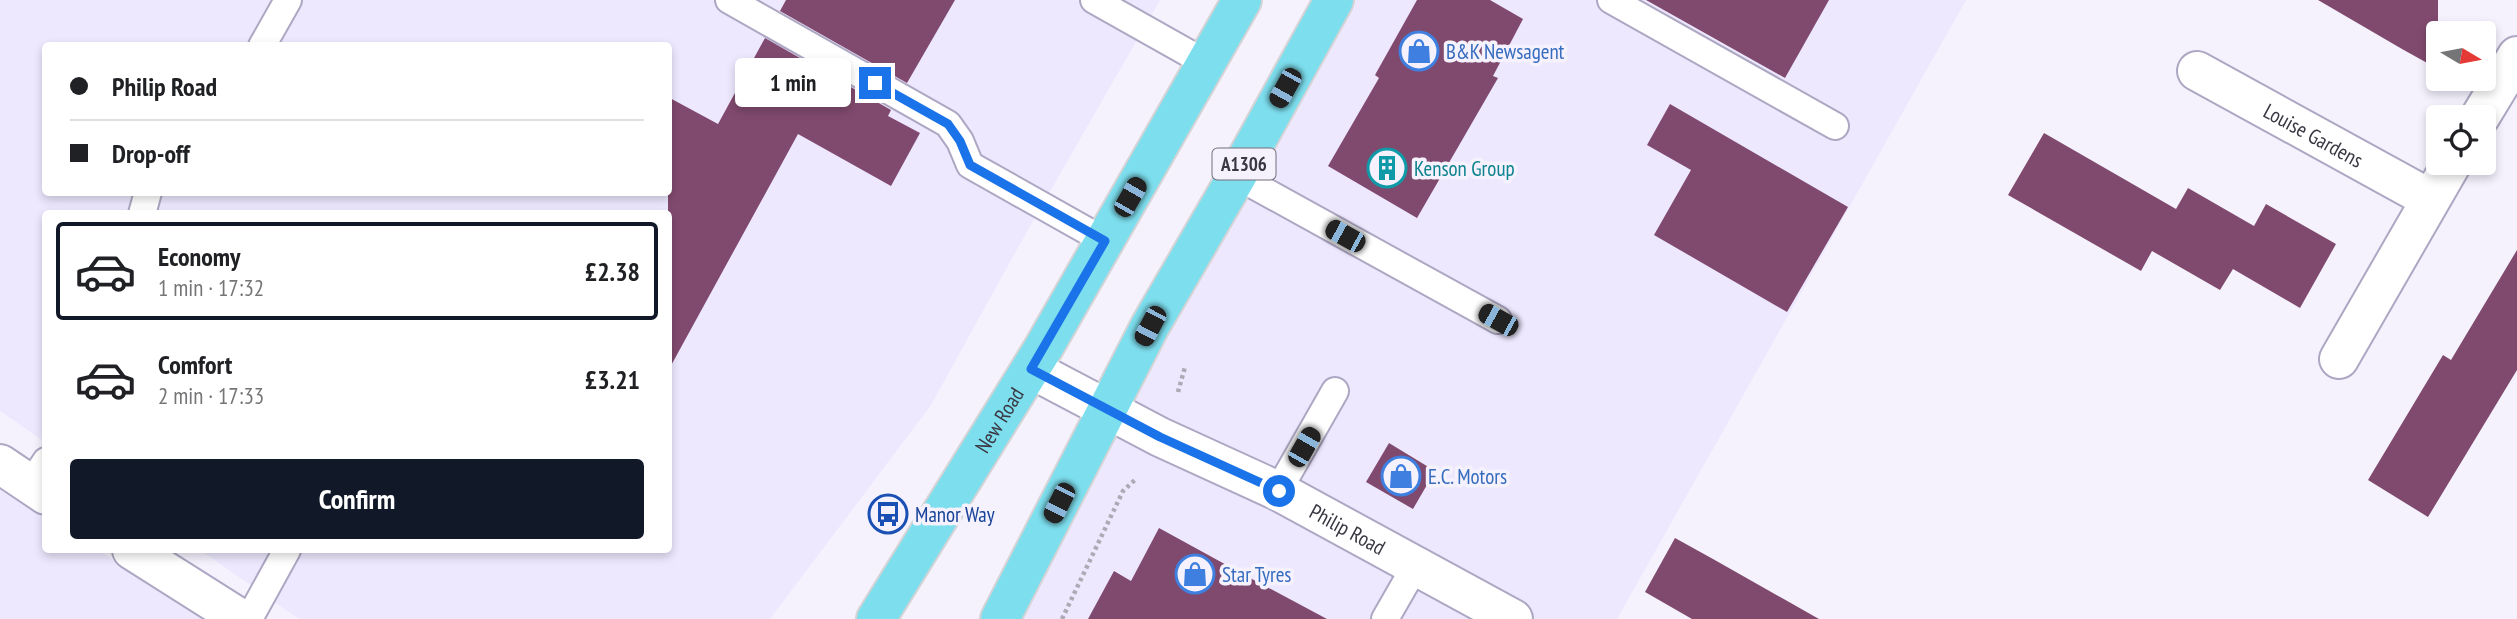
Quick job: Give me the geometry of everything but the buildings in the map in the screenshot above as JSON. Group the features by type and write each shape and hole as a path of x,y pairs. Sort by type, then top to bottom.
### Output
{"main road":[{"name":"New Road","path":"876,619 1031,369 1242,0"},
{"name":"A1306","path":"1000,619 1150,326 1334,0"}],"street":[{"path":"2487,105 2517,56"},
{"name":"Louise Gardens","path":"2197,71 2430,199"},
{"path":"2339,359 2445,175"},
{"name":"Philip Road","path":"1031,369 1106,410 1279,491 1513,619"},
{"path":"137,553 241,619"}],"lane":[{"path":"264,42 288,0"},
{"path":"729,0 948,124 960,141 970,165 1105,241"},
{"path":"1094,0 1206,63"},
{"path":"1611,0 1835,126"},
{"path":"1237,176 1498,320"},
{"path":"1279,491 1335,391"},
{"path":"249,619 285,553"},
{"path":"1385,619 1416,565"}],"path":[{"path":"1062,619 1123,491 1143,473"}],"shaded area":[{"path":"0,0 1160,0 931,405 770,619 299,619 204,553 672,553 672,210 42,210 42,440 0,411"},
{"path":"1334,0 1966,0 1617,619 988,619"},
{"path":"0,485 42,513 42,553 103,553 202,619 0,619"}],"place":[{"name":"B&K Newsagent","path":"1419,51"},
{"name":"Kenson Group","path":"1387,168"},
{"name":"E.C. Motors","path":"1401,476"},
{"name":"Manor Way","path":"888,514"},
{"name":"Star Tyres","path":"1195,574"}],"route":[{"path":"875,83 948,124 960,141 970,165 1105,241 1031,369 1160,437 1279,491"}]}
